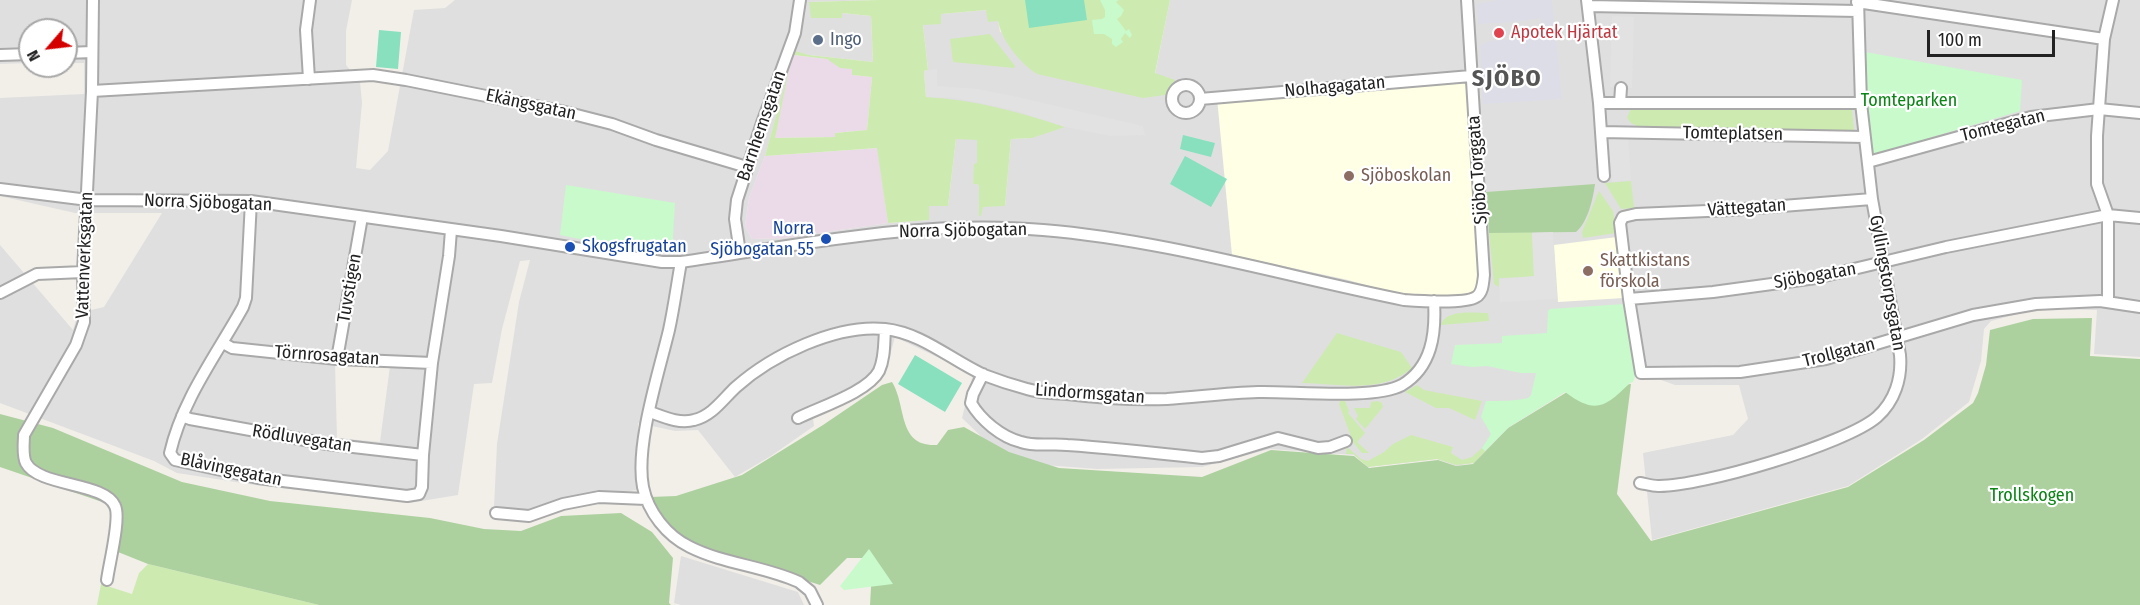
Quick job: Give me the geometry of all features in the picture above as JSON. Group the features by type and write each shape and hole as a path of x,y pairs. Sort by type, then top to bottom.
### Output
{"street":[{"name":"Vattenverksgatan","path":"93,0 88,200 83,272 84,322 76,345 24,435 24,451 26,463 36,473 108,496 116,507 117,522 107,579"},
{"path":"309,79 306,30 310,0"},
{"name":"Barnhemsgatan","path":"740,253 735,209 747,167 795,33 800,0"},
{"name":"Sjöbo Torggata","path":"1467,0 1484,275 1481,292 1473,299"},
{"path":"2109,302 2108,215 2097,184 2097,136 2104,39 2113,0"},
{"path":"1604,176 1588,3 1619,8 1858,4 2104,39"},
{"name":"Gyllingstorpsgatan","path":"1640,483 1659,486 1707,479 1812,449 1862,427 1877,417 1889,403 1898,385 1901,367 1872,199 1861,103 1858,4"},
{"path":"78,53 92,52"},
{"path":"0,55 18,54"},
{"name":"Ekängsgatan","path":"92,91 373,75 510,100 612,124 656,140 747,167"},
{"name":"Nolhagagatan","path":"1200,99 1471,76"},
{"path":"1620,103 1621,88"},
{"name":"Tomteplatsen","path":"1599,103 1861,103"},
{"name":"Tomtegatan","path":"1868,162 2031,117 2099,109 2140,113"},
{"name":"Tomteplatsen","path":"1601,132 1865,137"},
{"name":"Norra Sjöbogatan","path":"0,189 88,200 251,201 570,247 645,261 681,262 835,238 931,228 1041,229 1119,238 1404,300 1473,299"},
{"name":"Vättegatan","path":"1629,299 1620,223 1623,217 1636,214 1731,210 1872,199"},
{"name":"Blåvingegatan","path":"251,201 246,298 223,344 191,397 170,453 175,460 258,478 407,496 419,494 422,487 423,455"},
{"name":"Sjöbogatan","path":"1629,299 1713,292 1816,278 1946,247 2108,215 2140,218"},
{"name":"Tuvstigen","path":"337,358 362,217"},
{"path":"423,455 432,363 451,230"},
{"path":"681,262 643,444 643,484 646,499 668,531 681,541 700,550 799,582 810,591 817,605"},
{"path":"0,293 37,274 83,272"},
{"name":"Trollgatan","path":"1629,299 1641,373 1751,370 1826,359 1973,315 2036,304 2109,302 2140,307"},
{"name":"Lindormsgatan","path":"650,412 684,422 696,420 710,412 759,370 812,341 851,331 885,329 910,334 983,375 1029,390 1098,398 1165,399 1257,392 1378,393 1401,385 1422,368 1433,343 1434,301"},
{"path":"798,418 873,380 882,362 885,329"},
{"name":"Törnrosagatan","path":"223,344 232,348 337,358 432,363"},
{"path":"983,375 971,403 977,414 1000,432 1020,442 1034,445 1064,444 1202,458 1219,456 1278,438 1318,448 1330,447 1346,441"},
{"name":"Rödluvegatan","path":"183,416 327,444 423,455"},
{"path":"496,513 529,516 563,504 599,497 646,499"}],"shaded area":[{"path":"0,0 352,0 346,31 346,65 360,82 362,103 356,168 370,170 388,151 414,10 445,8 455,0 879,0 809,2 842,18 842,13 871,16 873,62 795,52 765,156 749,198 745,226 752,239 784,238 888,223 929,220 929,206 948,206 956,139 977,139 977,164 973,184 979,186 983,206 1005,206 1011,139 1032,138 926,97 924,71 928,70 923,25 940,14 986,10 998,21 1000,32 1175,80 1155,74 1170,0 2140,0 2140,357 2094,354 2097,310 2037,309 1991,321 1984,329 1981,361 1969,402 1922,439 1848,486 1652,540 1643,453 1733,435 1748,419 1739,385 1675,385 1636,371 1573,387 1509,427 1474,463 1456,466 1437,459 1368,467 1354,455 1270,449 1202,467 1097,469 1031,464 987,442 962,418 973,374 895,337 886,370 878,382 813,418 814,426 771,456 735,477 698,430 675,431 638,423 638,490 560,499 528,512 494,507 497,444 519,302 530,260 520,261 502,329 492,383 474,384 458,495 409,503 255,485 177,473 154,461 0,403 0,245 73,330 78,313 104,307 162,213 75,213 0,196 0,98 84,94 84,63 78,63 78,18 18,18 18,63 0,64","holes":["335,364 390,366 380,442 337,438"]},
{"path":"1497,0 1552,0 1562,99 1483,104 1480,46 1489,41 1542,37 1541,18 1478,24 1477,4"},
{"path":"1612,16 1634,17 1632,88 1610,87"},
{"path":"794,55 827,59 852,69 852,75 872,77 867,130 835,133 835,137 774,138"},
{"path":"937,69 937,86 978,89 1143,126 1145,135 1110,136 1065,127 1013,110 956,98 926,97 924,71"},
{"name":"Sjöboskolan","path":"1469,77 1480,282 1472,295 1405,296 1348,280 1232,255 1217,98"},
{"path":"1628,138 1631,180 1612,182 1608,139"},
{"path":"878,148 888,223 784,238 752,239 745,226 749,198 765,156"},
{"path":"1553,232 1557,299 1500,302 1499,279 1534,276 1532,233"},
{"name":"Skattkistans förskola","path":"1617,237 1624,298 1558,302 1554,245"},
{"path":"681,556 798,592 804,605 681,605 674,603"}],"green space":[{"path":"1025,0 1084,0 1087,20 1029,28"},
{"path":"1100,0 1119,0 1116,2 1124,10 1117,19 1126,31 1129,29 1132,35 1130,38 1125,33 1121,39 1123,42 1116,47 1112,44 1112,39 1104,34 1094,34 1092,20 1105,17 1105,10"},
{"path":"1170,0 1155,73 1175,80 1165,95 1143,98 1037,74 1013,51 1003,36 998,21 988,22 986,10 941,14 941,24 923,25 928,70 924,71 926,97 997,108 1065,127 1032,138 1011,139 1005,206 983,207 981,216 979,216 979,186 973,184 974,164 977,163 977,140 956,139 948,206 929,206 929,220 888,223 877,148 765,156 789,70 775,138 835,137 835,133 867,130 872,77 852,75 852,69 840,68 827,59 794,55 795,51 809,55 873,62 871,16 842,13 842,18 811,18 809,2"},
{"path":"379,30 401,32 398,69 376,67"},
{"path":"990,34 1015,66 1014,68 953,62 950,39"},
{"name":"Tomteparken","path":"1865,52 2022,80 2020,111 1872,155"},
{"path":"1631,108 1852,110 1854,131 1641,128 1627,118"},
{"path":"1183,135 1215,143 1211,157 1180,149"},
{"path":"1185,156 1227,179 1211,207 1170,184"},
{"path":"1631,181 1634,208 1621,209 1605,183"},
{"path":"1595,184 1587,216 1576,232 1489,233 1486,192"},
{"path":"566,185 675,203 672,252 644,252 560,235"},
{"path":"1599,191 1613,211 1616,233 1583,238 1582,232"},
{"path":"1532,232 1534,277 1499,278 1499,287 1494,284 1489,233"},
{"path":"1624,304 1635,377 1633,382 1614,398 1600,405 1585,404 1565,392 1509,427 1485,451 1482,448 1491,434 1481,417 1486,401 1528,398 1531,395 1536,373 1521,373 1487,366 1472,367 1451,364 1455,345 1502,343 1502,336 1547,333 1550,309"},
{"path":"1488,313 1489,321 1441,325 1448,316 1454,314"},
{"name":"Trollskogen","path":"2092,318 2090,356 2140,359 2140,605 870,605 872,570 863,558 847,558 820,585 685,542 671,529 650,497 676,496 742,475 882,385 892,382 909,432 924,444 937,445 948,430 964,427 1009,452 1059,468 1202,477 1271,450 1354,456 1369,468 1438,460 1456,466 1473,464 1508,428 1572,389 1631,384 1617,494 1651,541 1848,487 1924,440 1973,403 1986,365 1990,330 2033,319"},
{"path":"1337,333 1401,352 1412,368 1400,376 1374,384 1345,386 1302,383"},
{"path":"915,355 962,383 945,412 898,384"},
{"path":"1417,385 1424,390 1482,401 1475,420 1449,408 1436,408 1405,392"},
{"path":"1341,400 1345,401 1348,413 1365,433 1357,442 1369,453 1362,453 1353,442 1339,404"},
{"path":"1378,401 1383,407 1365,429 1356,419 1358,416 1354,408 1370,408 1371,402"},
{"path":"0,414 53,428 182,482 270,501 430,518 484,529 521,531 561,516 621,513 652,532 673,558 669,603 671,605 319,605 148,564 108,548 114,518 108,504 0,467"},
{"path":"1411,435 1453,447 1451,453 1462,460 1472,457 1482,448 1485,451 1474,463 1456,465 1437,459 1368,467 1353,454 1346,454 1347,447 1361,459 1368,461"},
{"path":"869,549 893,584 844,590 840,586"},
{"path":"148,564 319,605 97,605 101,584 132,594 139,573"}],"place":[{"name":"Apotek Hjärtat","path":"1499,33"},
{"name":"Ingo","path":"818,40"},
{"name":"Sjöboskolan","path":"1349,176"},
{"name":"Norra Sjöbogatan 55","path":"826,239"},
{"name":"Skogsfrugatan","path":"570,247"},
{"name":"Skattkistans förskola","path":"1588,271"}],"district":[{"name":"SJÖBO","path":"1507,79"}]}
